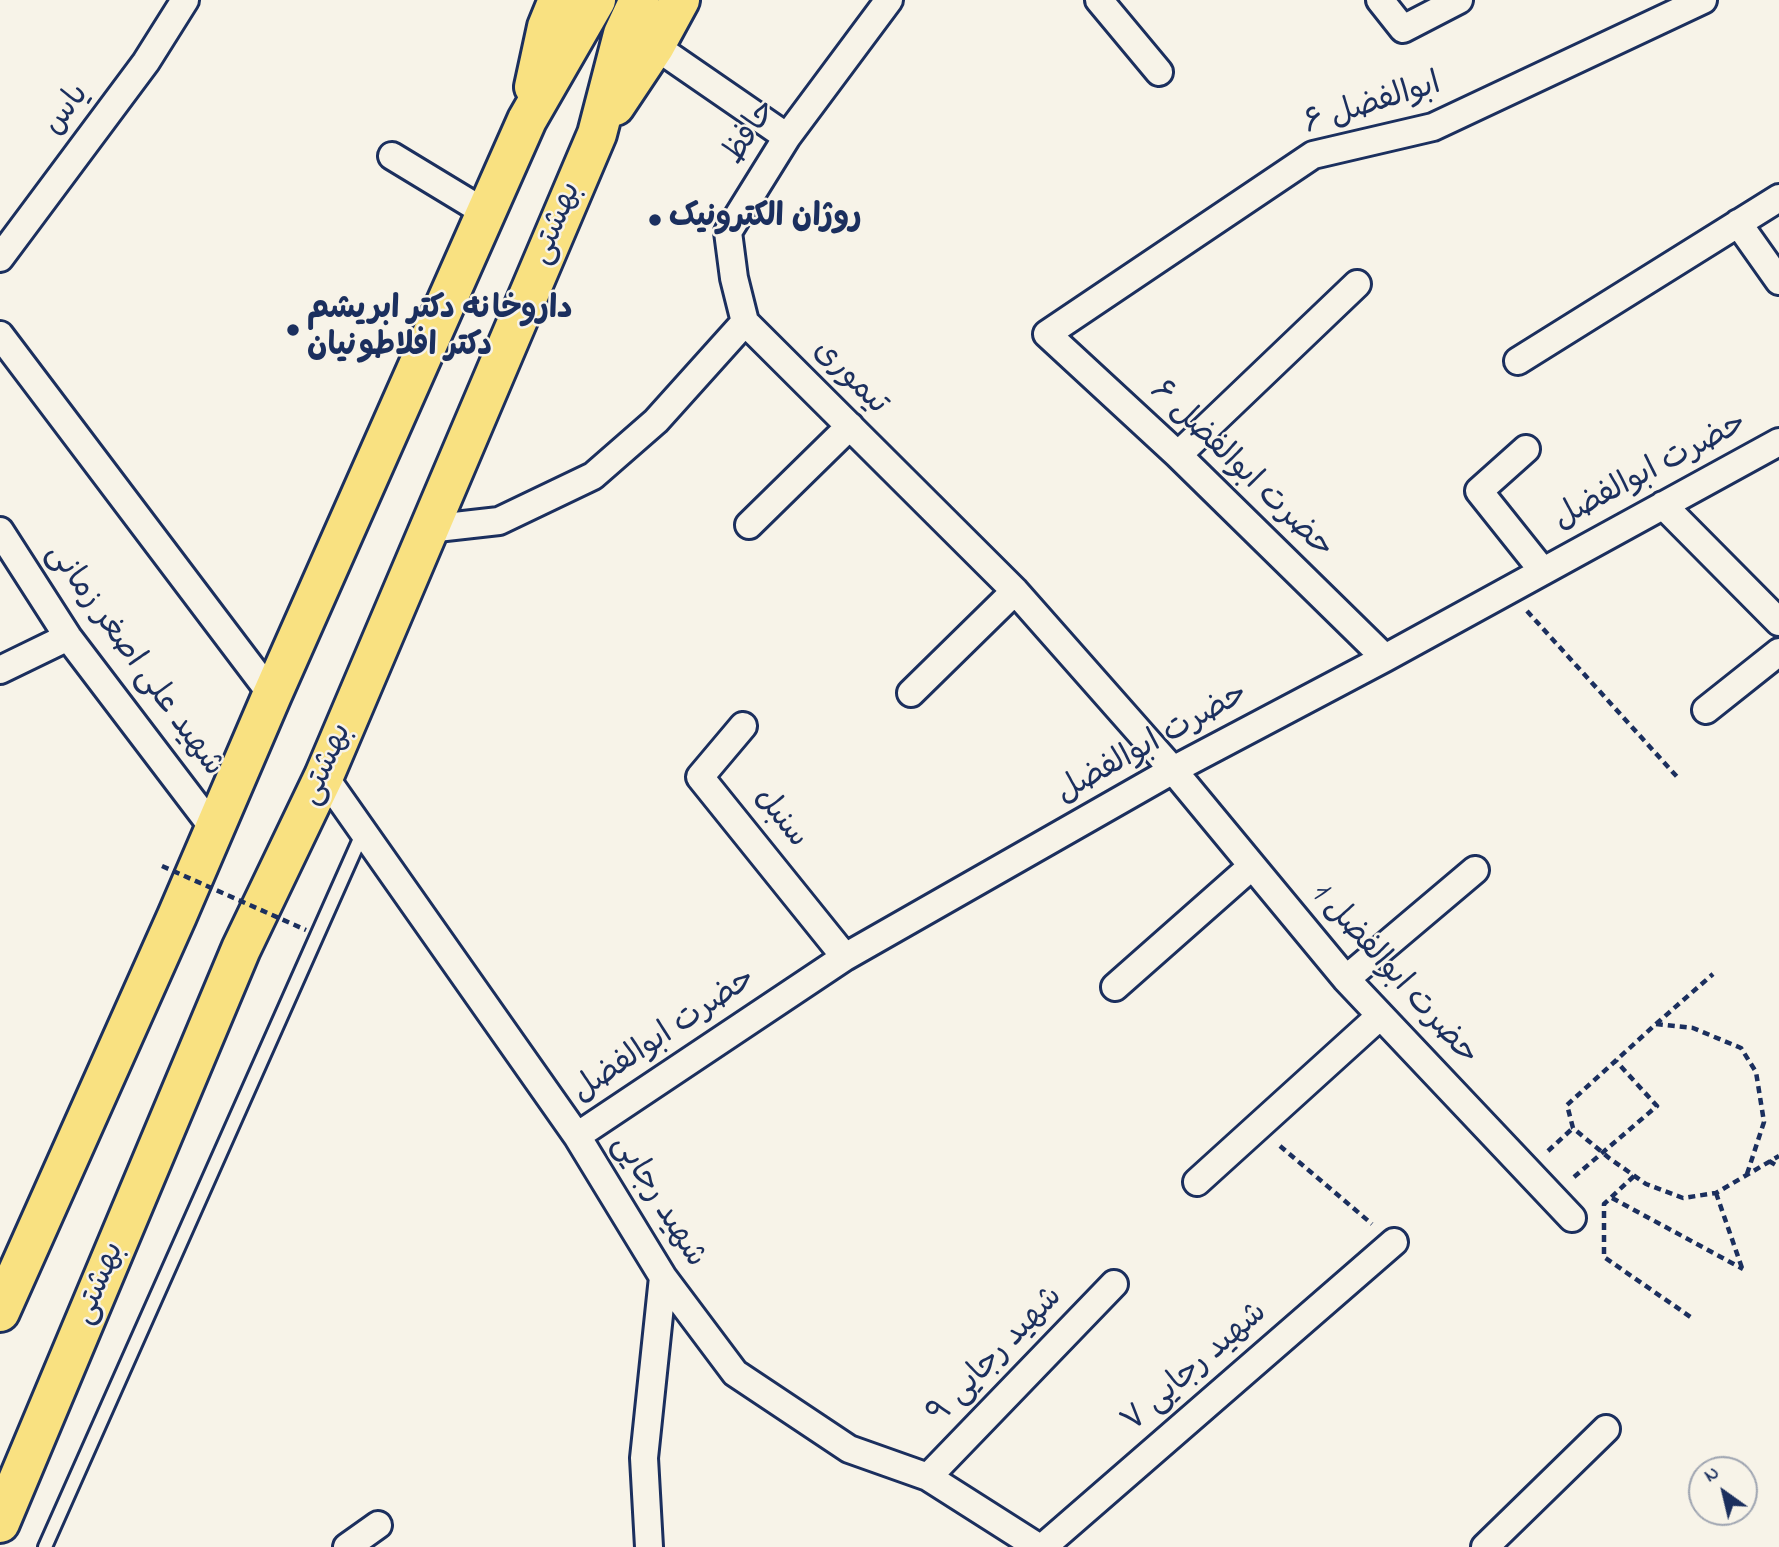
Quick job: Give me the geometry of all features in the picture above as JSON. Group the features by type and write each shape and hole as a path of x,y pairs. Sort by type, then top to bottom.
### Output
{"main road":[{"path":"527,120 547,27 558,0"},
{"path":"5,1283 214,829 527,120 596,0"},
{"name":"بهشتی","path":"0,1523 241,949 324,776 597,134 623,34 639,0"},
{"path":"597,134 655,46 680,0"}],"street":[{"name":"یاس","path":"0,258 146,62 185,0"},
{"name":"حافظ","path":"745,322 734,278 728,232 787,137 889,0"},
{"path":"1099,0 1159,72"},
{"path":"1380,0 1403,29 1459,0"},
{"name":"ابوالفضل ۶","path":"1047,334 1312,155 1433,127 1703,0"},
{"path":"655,46 787,137"},
{"path":"392,156 486,214"},
{"path":"1518,361 1779,198"},
{"path":"1738,223 1779,281"},
{"path":"1178,454 1357,284"},
{"path":"428,529 499,521 593,476 656,421 745,322"},
{"name":"تیموری","path":"745,322 1015,591 1173,770"},
{"name":"حضرت ابوالفضل ۶","path":"1047,334 1178,454 1385,658"},
{"path":"0,335 272,695"},
{"path":"749,525 850,426"},
{"name":"حضرت ابوالفضل","path":"577,1136 845,957 1173,770 1385,658 1779,442"},
{"path":"1526,449 1479,491 1542,570"},
{"path":"1663,505 1779,622"},
{"name":"شهید علی اصغر زمانی","path":"0,531 68,637 214,829"},
{"path":"911,693 1015,591"},
{"path":"0,670 68,637"},
{"path":"1706,710 1779,652"},
{"name":"سنبل","path":"743,726 700,777 845,957"},
{"name":"حضرت ابوالفضل 1","path":"1173,770 1346,979 1572,1218"},
{"name":"شهید رجایی","path":"324,776 577,1136 663,1277 735,1373 849,1449 928,1477 1040,1547"},
{"path":"1115,987 1252,866"},
{"path":"1346,979 1475,870"},
{"path":"1197,1182 1380,1016"},
{"name":"شهید رجایی ۷","path":"1040,1547 1394,1242"},
{"path":"649,1547 644,1458 663,1277"},
{"name":"شهید رجایی ۹","path":"928,1477 1114,1284"},
{"path":"1485,1547 1606,1429"},
{"path":"347,1547 378,1525"}],"lane":[{"path":"45,1547 363,832"}],"path":[{"path":"1507,589 1679,779"},
{"path":"162,866 306,930"},
{"path":"1713,974 1567,1105 1573,1128 1602,1153 1646,1184 1684,1198 1716,1193 1779,1156"},
{"path":"1656,1024 1693,1028 1741,1048 1749,1060 1756,1072 1764,1122 1746,1174"},
{"path":"1574,1177 1657,1106 1616,1061"},
{"path":"1258,1127 1394,1242"},
{"path":"1769,1161 1779,1167"},
{"path":"1634,1176 1604,1204 1604,1257 1692,1318"},
{"path":"1612,1198 1743,1269 1716,1193"}],"place":[{"name":"روژان الکترونیک","path":"655,220"},
{"name":"داروخانه دکتر ابریشم دکتر افلاطونیان","path":"293,330"}]}
